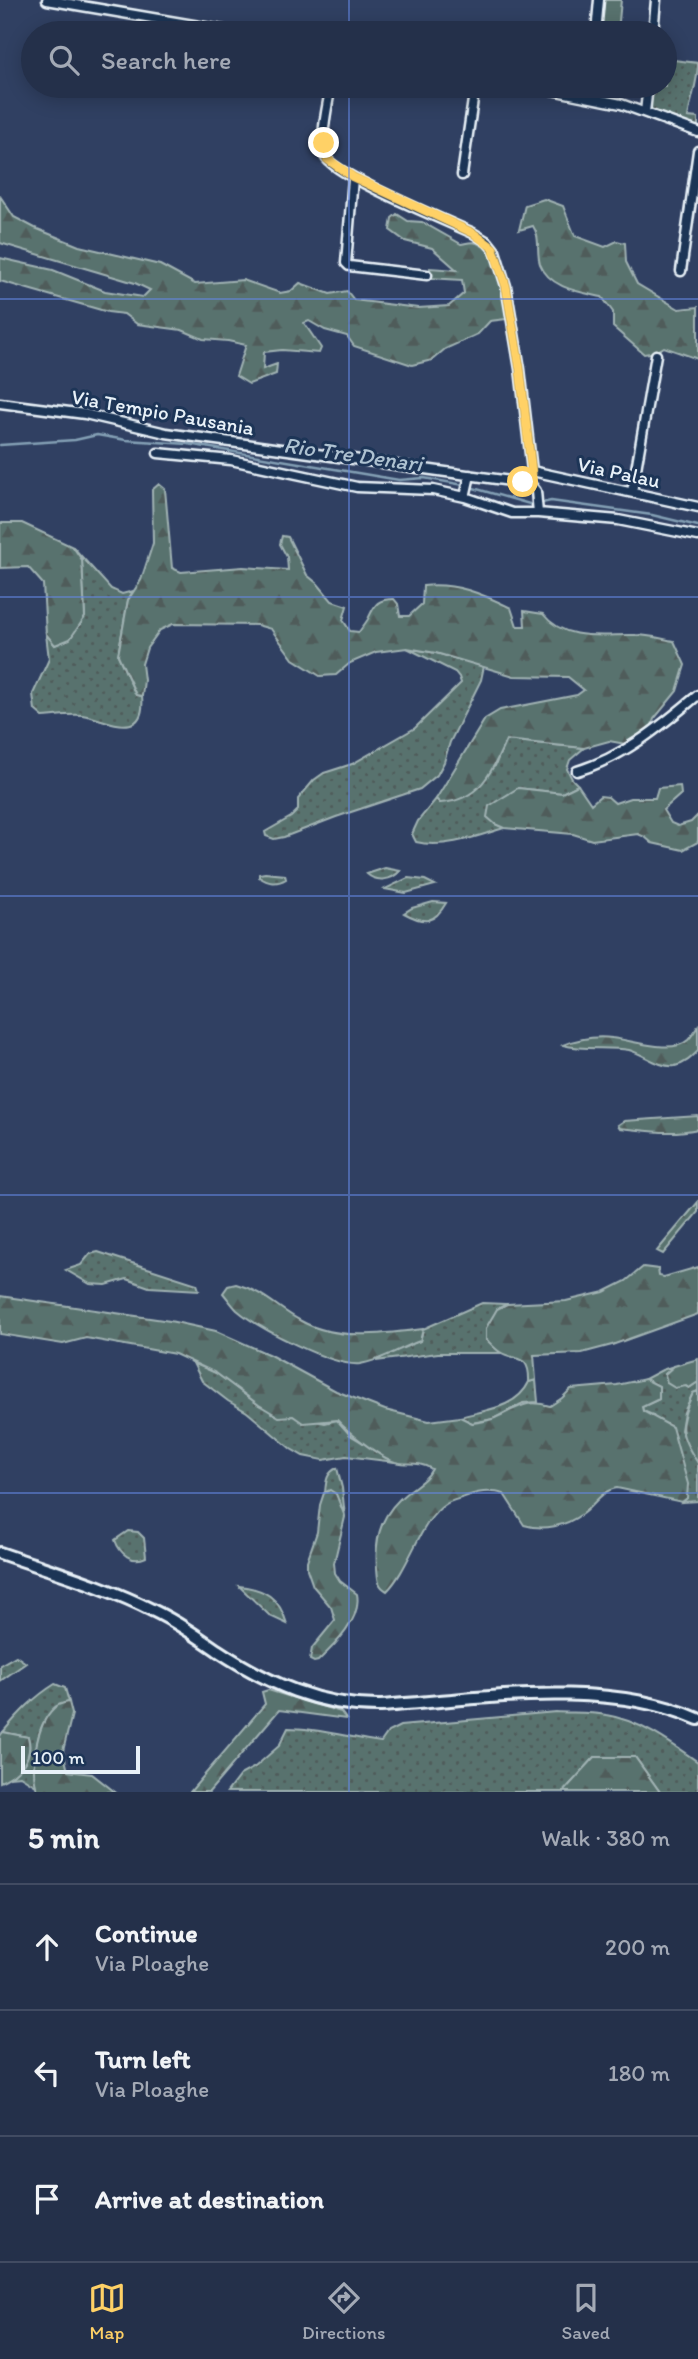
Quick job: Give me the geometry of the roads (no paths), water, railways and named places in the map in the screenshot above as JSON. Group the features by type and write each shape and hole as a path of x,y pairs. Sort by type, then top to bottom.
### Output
{"main road":[{"path":"0,1553 130,1599 158,1612 268,1680 326,1701 368,1706 586,1694 645,1702 698,1719"}],"street":[{"path":"47,0 170,21"},
{"path":"597,21 600,0"},
{"path":"654,21 656,0"},
{"path":"330,98 324,143 325,155 331,163 353,177 473,233 488,242 495,251 506,286 514,327 532,471 528,481 536,491 538,513"},
{"path":"462,175 473,98"},
{"path":"594,98 645,112 698,132"},
{"path":"645,112 647,98"},
{"path":"681,271 698,151"},
{"path":"353,177 344,259 346,263 349,266 427,275"},
{"path":"632,492 656,355"},
{"name":"Via Tempio Pausania","path":"0,403 85,414 166,433 518,482 528,481"},
{"path":"158,453 231,460 357,487 433,490 465,497 507,512 618,520 698,536"},
{"name":"Via Palau","path":"532,471 698,507"},
{"path":"465,497 470,475"},
{"path":"577,771 599,765 650,735 698,695"}],"waterway":[{"name":"Rio Tre Denari","path":"0,445 75,440 97,435 126,440 188,444 399,480 424,478 464,485"},
{"name":"Rio Tre Denari","path":"470,487 533,505 551,501 652,515 698,526"}]}
